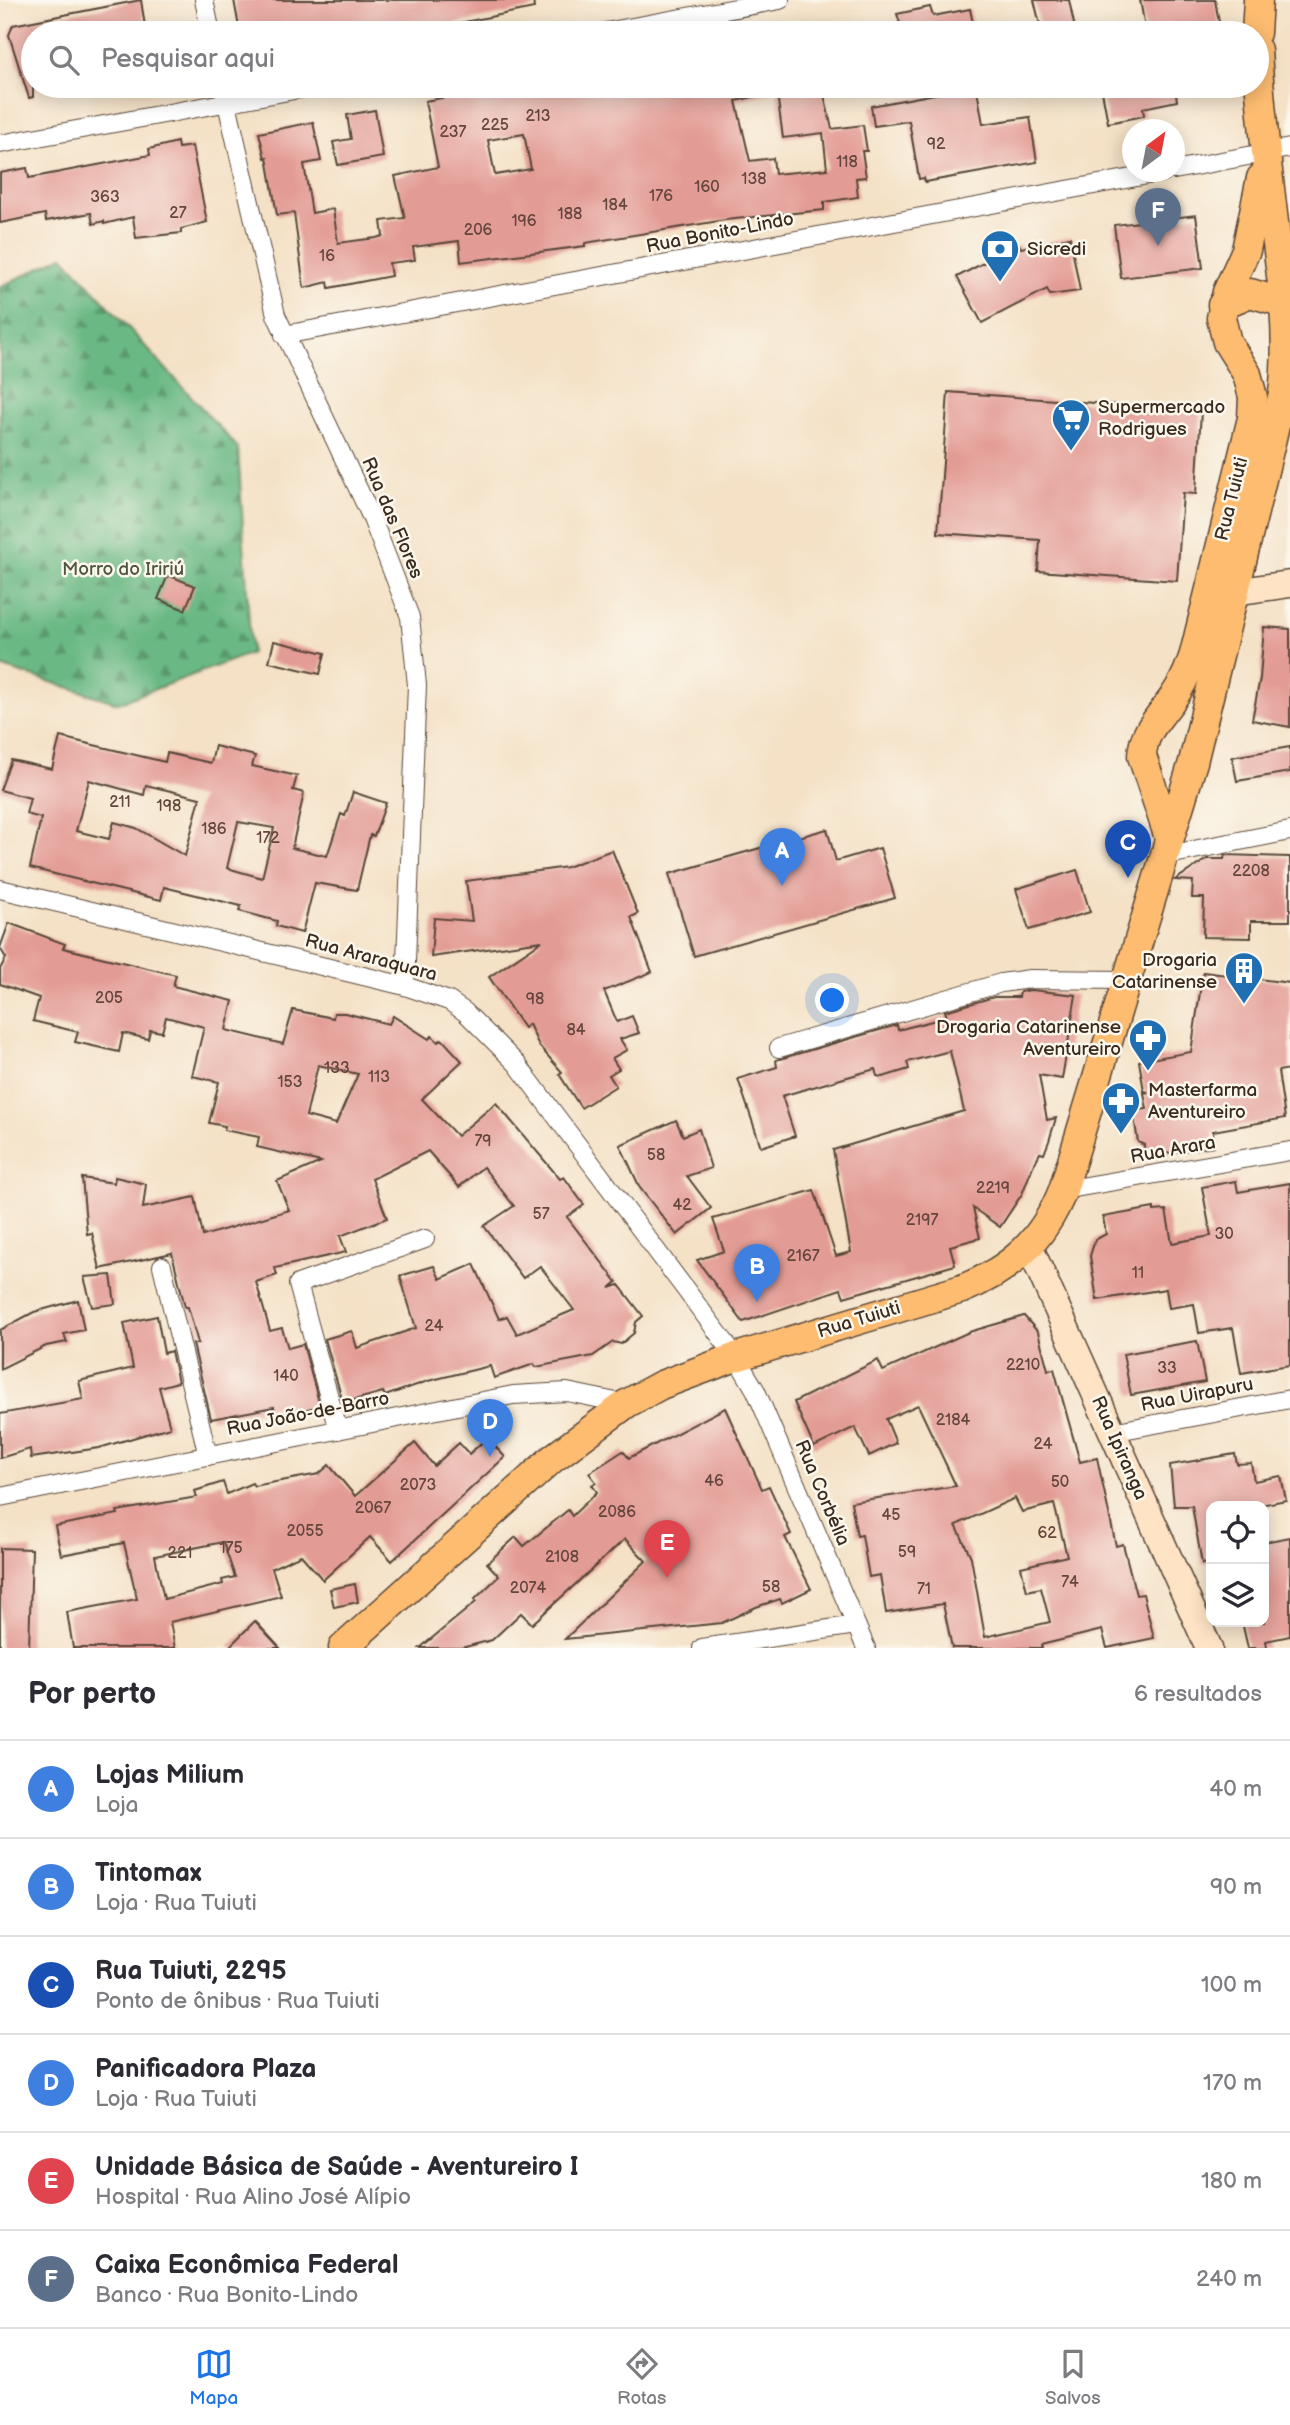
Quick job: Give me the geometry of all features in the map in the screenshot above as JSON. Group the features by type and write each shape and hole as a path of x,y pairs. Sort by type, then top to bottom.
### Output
{"main road":[{"path":"1257,21 1258,0"},
{"name":"Rua Tuiuti","path":"343,1648 560,1452 626,1404 661,1385 736,1357 962,1289 990,1278 1030,1248 1044,1230 1063,1189 1193,762 1276,429 1288,366 1278,150 1267,98"},
{"name":"Rua Tuiuti","path":"1142,757 1147,732 1178,691 1194,654 1252,418 1253,397 1247,374 1223,332 1222,305 1246,250 1278,150"},
{"path":"1222,305 1250,293 1285,303"},
{"path":"1142,757 1166,767 1181,767 1193,762"},
{"path":"1142,757 1166,847"}],"street":[{"path":"204,0 208,21"},
{"path":"665,21 780,0"},
{"path":"0,145 206,98"},
{"name":"Rua das Flores","path":"225,98 267,288 284,335 371,516 410,617 417,685 405,986"},
{"path":"1185,168 1278,150"},
{"name":"Rua Bonito-Lindo","path":"284,335 1122,180"},
{"path":"1234,592 1290,584"},
{"path":"1166,847 1290,831"},
{"name":"Rua Araraquara","path":"0,889 405,986 449,1001 465,1012 517,1064 736,1357"},
{"path":"779,1048 1001,982 1030,979 1125,980"},
{"name":"Rua Arara","path":"1063,1189 1290,1152"},
{"path":"338,1430 298,1284 425,1239"},
{"name":"Rua Ipiranga","path":"1030,1248 1209,1648"},
{"path":"162,1266 208,1456"},
{"name":"Rua Corbélia","path":"736,1357 756,1391 866,1648"},
{"name":"Rua João-de-Barro","path":"0,1497 537,1391 567,1392 626,1404"},
{"name":"Rua Uirapuru","path":"1112,1432 1290,1399"},
{"path":"702,1648 856,1625"}],"green space":[{"name":"Morro do Iririú","path":"63,256 238,448 251,653 118,703 0,666 0,287"}],"building":[{"path":"141,0 144,21 33,21"},
{"path":"234,0 533,0 534,8 470,21 238,21"},
{"path":"1034,0 1069,0 1073,21 1039,21"},
{"path":"1140,0 1215,0 1219,21 1144,21"},
{"path":"930,7 933,16 970,9 972,21 899,21 897,14"},
{"path":"21,23 21,73 9,35 13,25"},
{"path":"441,98 749,98 736,101 750,161 773,158 775,174 827,169 823,133 783,138 778,98 825,98 832,129 863,125 867,151 862,151 866,177 856,178 858,197 824,202 824,210 725,220 585,243 585,246 461,262 459,241 413,247 415,260 389,263 391,276 329,288 328,282 304,288 294,213 277,215 267,157 265,158 259,133 313,122 321,161 304,164 312,213 333,209 338,243 383,236 381,221 405,218 395,176 438,167 425,101","holes":["524,134 531,169 495,175 488,140"]},
{"path":"914,98 978,98 983,124 1030,117 1037,162 925,182 924,178 919,179 909,121 874,126 871,106"},
{"path":"1103,98 1177,98 1177,101 1143,108 1144,116 1108,123"},
{"path":"375,110 383,157 338,165 333,142 351,139 347,115"},
{"path":"177,142 178,148 192,146 207,222 181,229 181,233 136,238 133,217 93,224 91,213 46,221 45,214 0,223 0,173 27,168 29,178 150,155 149,149"},
{"path":"1196,215 1203,268 1121,278 1114,225"},
{"name":"Sicredi","path":"1070,237 1080,291 1050,295 1047,289 982,323 957,277 1019,244 1021,248"},
{"name":"Supermercado Rodrigues","path":"948,392 1201,411 1196,494 1183,493 1177,581 1038,571 1040,540 938,533"},
{"path":"168,575 195,586 185,610 158,599"},
{"path":"1264,627 1290,629 1290,727 1252,720 1260,678"},
{"path":"274,641 325,653 320,674 269,662"},
{"path":"60,737 165,762 167,753 211,763 215,746 255,756 252,766 297,776 293,790 304,793 292,848 327,856 341,814 345,816 353,792 386,803 374,836 370,835 357,890 315,883 302,933 276,926 277,921 239,911 241,906 164,887 161,900 30,868 41,818 26,814 30,798 0,790 11,760 52,769","holes":["89,780 144,795 146,785 200,798 185,856 136,828 114,822 109,839 76,831","238,822 274,828 262,878 227,868"]},
{"path":"1290,747 1290,772 1237,781 1232,757"},
{"path":"827,829 836,861 880,848 895,898 694,956 669,874"},
{"path":"612,850 638,914 631,917 652,972 604,991 617,1022 632,1016 639,1033 620,1039 627,1050 612,1058 619,1069 609,1075 616,1086 581,1108 559,1074 562,1072 539,1046 529,1024 524,1028 489,977 542,941 431,957 434,918 472,921 466,881 567,867"},
{"path":"1225,855 1290,857 1290,921 1251,921 1251,938 1203,937 1204,898 1192,898 1193,881 1175,880 1207,859 1224,859"},
{"path":"1077,870 1090,912 1029,930 1016,889"},
{"path":"9,923 65,944 63,948 176,975 173,986 233,1001 226,1030 283,1044 293,1010 333,1018 334,1013 345,1013 389,1024 393,1016 429,1039 432,1036 438,1042 442,1039 462,1061 422,1099 457,1136 496,1103 560,1179 564,1177 584,1205 567,1217 617,1282 610,1288 619,1285 643,1316 636,1322 634,1333 621,1344 613,1342 593,1356 536,1367 534,1364 494,1378 490,1366 428,1381 385,1396 383,1392 343,1403 325,1339 352,1331 357,1348 416,1328 400,1276 434,1266 440,1279 474,1264 499,1319 507,1316 517,1334 574,1310 540,1266 523,1278 484,1226 514,1206 483,1167 459,1187 428,1151 372,1179 387,1218 340,1236 346,1252 275,1268 277,1275 256,1282 270,1331 282,1328 288,1348 303,1344 320,1406 276,1417 274,1407 211,1419 193,1344 198,1343 188,1307 185,1307 172,1253 100,1269 92,1233 87,1234 82,1178 114,1183 115,1177 146,1184 143,1208 195,1197 203,1236 289,1210 277,1181 321,1162 257,1147 259,1137 224,1130 225,1126 209,1123 219,1082 192,1076 204,1027 166,1017 162,1032 150,1030 148,1039 123,1033 119,1052 75,1042 78,1032 33,1021 39,998 0,984 0,969 6,958 0,948","holes":["318,1065 358,1074 336,1124 306,1116"]},
{"path":"1203,972 1290,983 1290,1069 1278,1071 1285,1118 1213,1131 1214,1146 1145,1157 1144,1145 1138,1142 1133,1111 1147,1109 1144,1093 1148,1092 1144,1091 1139,1061 1191,1052"},
{"path":"1031,990 1076,995 1062,1079 1039,1075 1047,1120 1056,1118 1049,1141 1044,1154 1040,1153 1033,1166 1022,1194 1000,1227 973,1208 980,1238 950,1246 955,1265 844,1297 841,1289 743,1322 697,1260 724,1251 713,1219 814,1190 836,1256 851,1252 833,1150 964,1111 950,1051 907,1062 909,1069 883,1077 877,1076 875,1069 782,1096 795,1136 761,1147 738,1079 777,1067 776,1060 897,1025 898,1030 947,1017 945,1011 994,997 1019,997 1020,992"},
{"path":"676,1120 683,1136 699,1129 711,1168 687,1176 711,1208 677,1235 640,1188 620,1145"},
{"path":"1236,1181 1238,1192 1290,1183 1290,1365 1241,1373 1233,1328 1199,1333 1194,1304 1169,1308 1166,1289 1097,1300 1090,1256 1095,1240 1106,1234 1103,1217 1154,1208 1154,1211 1166,1210 1172,1243 1211,1236 1202,1187"},
{"path":"111,1275 115,1304 92,1307 84,1277"},
{"path":"78,1300 84,1330 64,1334 67,1342 46,1346 0,1369 0,1330 34,1312"},
{"path":"157,1316 164,1353 171,1351 178,1382 159,1387 170,1427 99,1448 31,1458 30,1449 0,1458 0,1414 83,1399 79,1381 133,1368 124,1323"},
{"path":"1024,1316 1038,1332 1048,1370 1054,1369 1080,1462 1097,1458 1116,1546 1123,1544 1136,1595 1143,1594 1154,1638 1107,1648 1102,1630 1041,1645 1042,1648 952,1648 943,1604 886,1613 880,1575 869,1577 862,1535 857,1536 851,1502 956,1486 918,1405 886,1419 896,1443 869,1456 855,1427 814,1447 794,1402 878,1360 883,1371 969,1332","holes":["1015,1498 1022,1512 1054,1504 1067,1556 1021,1567 1027,1591 1041,1588 1050,1622 985,1637 971,1557 956,1525"]},
{"path":"1197,1341 1205,1382 1131,1395 1123,1354"},
{"path":"725,1408 762,1489 769,1486 791,1534 785,1537 811,1589 782,1603 780,1599 756,1607 722,1623 565,1639 646,1561 625,1539 532,1624 521,1613 492,1640 461,1648 420,1648 476,1602 474,1600 499,1576 487,1563 516,1537 524,1546 568,1510 572,1516 597,1492 592,1485 596,1482 589,1473 623,1451 629,1458"},
{"path":"487,1438 505,1457 392,1561 370,1537 323,1580 301,1555 272,1568 281,1596 170,1622 175,1648 73,1648 67,1612 137,1599 124,1543 61,1555 55,1526 118,1514 117,1511 197,1497 195,1491 223,1482 227,1494 252,1483 254,1486 319,1474 329,1465 355,1496 415,1443 434,1466 459,1443 469,1454","holes":["223,1542 235,1577 222,1580 223,1584 164,1599 155,1556"]},
{"path":"1235,1454 1237,1464 1251,1463 1254,1481 1281,1476 1286,1500 1269,1503 1269,1501 1206,1501 1206,1564 1202,1564 1192,1506 1174,1506 1170,1465"},
{"path":"1290,1537 1290,1636 1266,1641 1267,1648 1248,1648 1243,1627 1269,1627 1269,1541"},
{"path":"0,1548 32,1549 29,1648 0,1648"},
{"path":"355,1584 358,1602 334,1607 330,1589"},
{"path":"255,1621 280,1648 228,1648"}],"place":[{"name":"Caixa Econômica Federal","path":"1158,246"},
{"name":"Sicredi","path":"1000,283"},
{"name":"Supermercado Rodrigues","path":"1071,452"},
{"name":"Rua Tuiuti, 2295","path":"1128,878"},
{"name":"Lojas Milium","path":"782,886"},
{"name":"Drogaria Catarinense","path":"1244,1005"},
{"name":"Drogaria Catarinense Aventureiro","path":"1148,1072"},
{"name":"Masterfarma Aventureiro","path":"1121,1135"},
{"name":"Tintomax","path":"757,1302"},
{"name":"Panificadora Plaza","path":"490,1457"},
{"name":"Unidade Básica de Saúde - Aventureiro I","path":"667,1578"}]}
